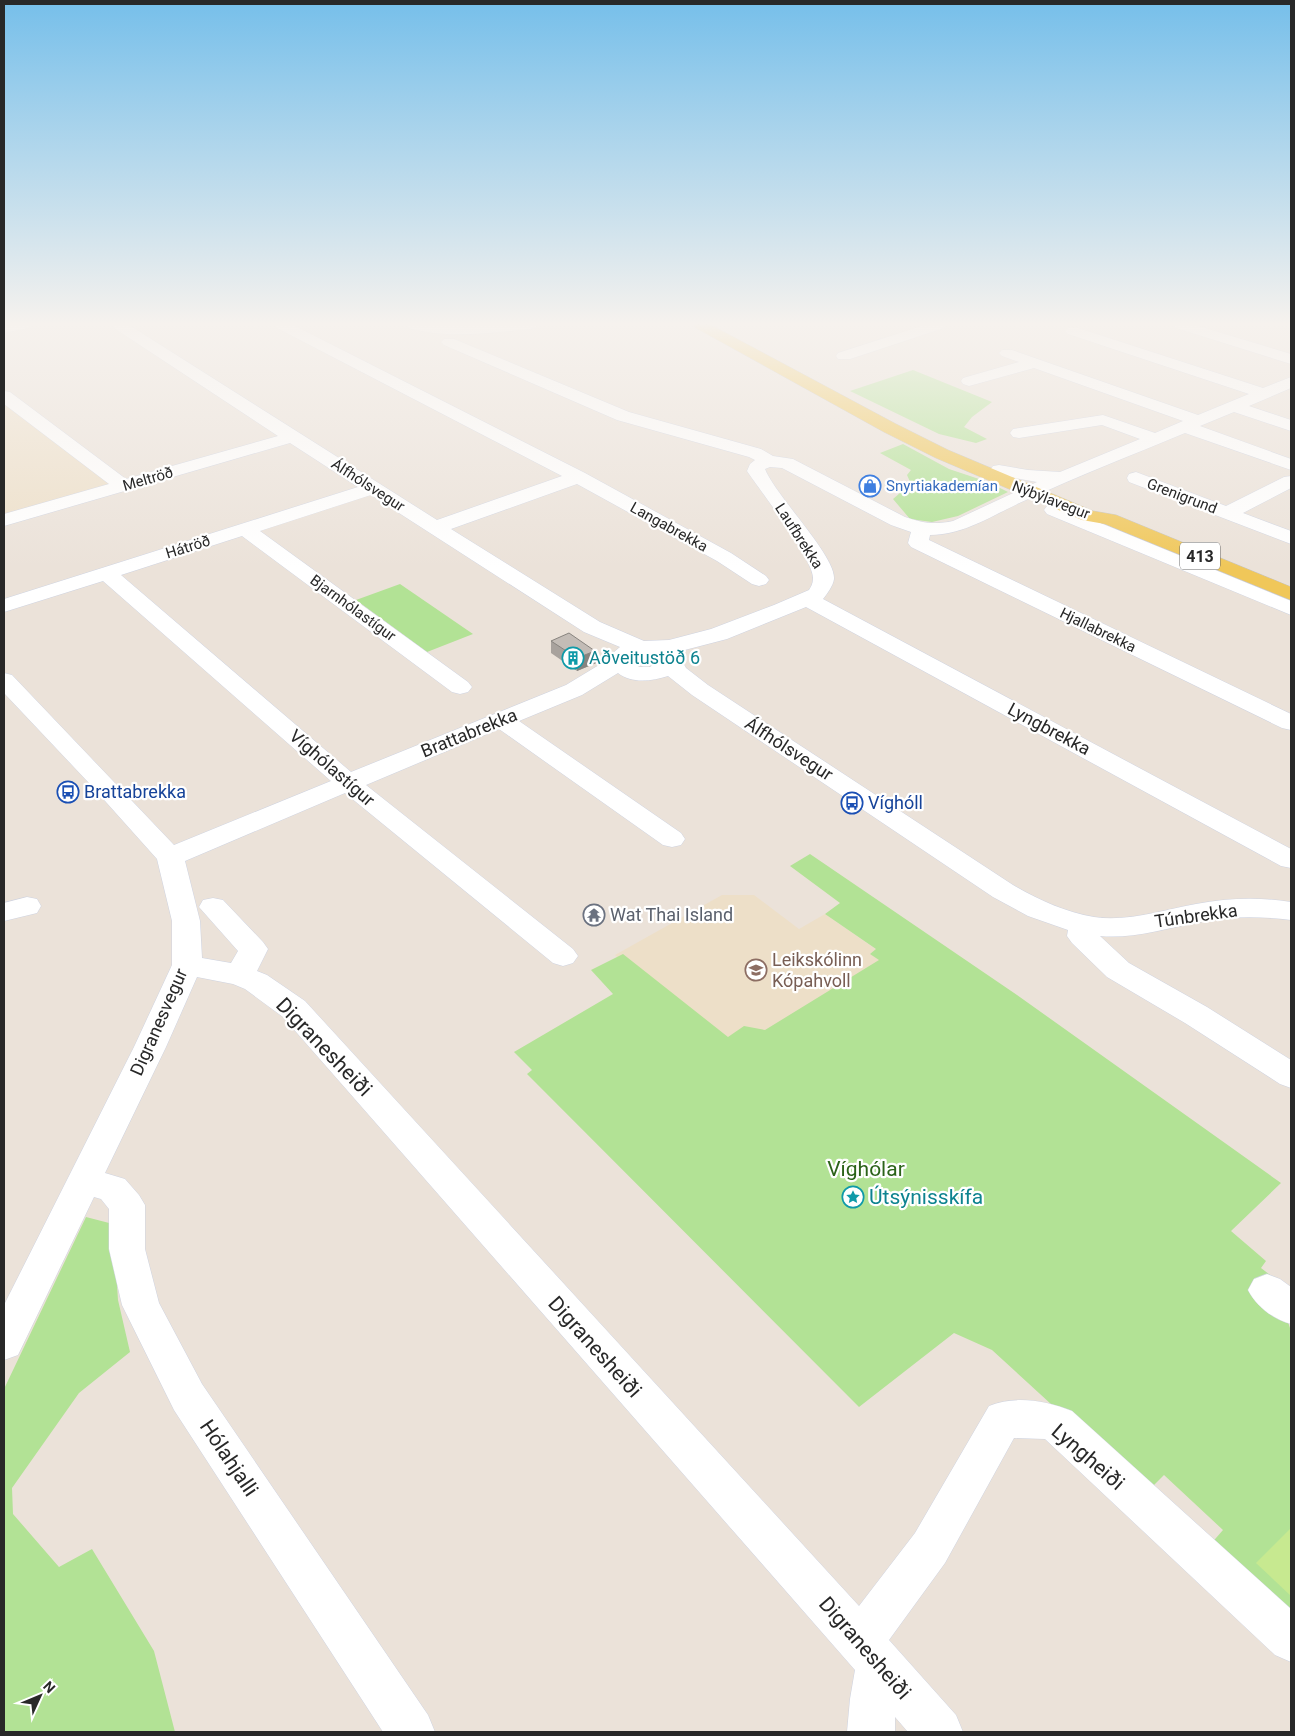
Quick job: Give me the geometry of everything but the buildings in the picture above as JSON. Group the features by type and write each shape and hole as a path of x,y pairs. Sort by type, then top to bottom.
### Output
{"main road":[{"name":"Nýbýlavegur","path":"850,406 890,428 974,468 1033,490 1089,516 1109,519 1291,594"},
{"name":"Nýbýlavegur","path":"871,406 923,434 999,470 1033,490"}],"street":[{"path":"17,406 124,486"},
{"name":"Álfhólsvegur","path":"245,406 592,627 700,690 1038,916 1095,932 1118,970 1196,1015 1291,1076"},
{"name":"Langabrekka","path":"440,406 578,477 724,557 759,580"},
{"path":"600,406 623,416 755,453 763,466"},
{"path":"1146,406 1291,465"},
{"path":"651,433 763,466 778,461 795,466 898,520 921,529 942,529 959,525 1033,490 1233,406 1291,426"},
{"path":"1019,433 1103,420 1156,439"},
{"name":"Meltröð","path":"4,520 293,437"},
{"name":"Laufbrekka","path":"763,466 824,572 821,587 807,600"},
{"path":"999,470 1028,476 1063,477"},
{"path":"434,528 578,477"},
{"name":"Grenigrund","path":"1136,478 1291,538"},
{"name":"Grenigrund","path":"1228,514 1291,481"},
{"name":"Hátröð","path":"4,606 373,488"},
{"name":"Nýbýlavegur","path":"1054,510 1291,609"},
{"name":"Bjarnhólastígur","path":"245,529 460,687"},
{"name":"Hjallabrekka","path":"921,529 918,543 1291,723"},
{"name":"Víghólastígur","path":"106,573 348,783 563,956"},
{"name":"Brattabrekka","path":"170,857 574,690 622,676 646,660 807,600"},
{"name":"Lyngbrekka","path":"807,600 1291,860"},
{"name":"Digranesvegur","path":"4,680 98,778 170,857 186,921 187,964 150,1046 4,1342"},
{"path":"502,720 672,839"},
{"path":"213,907 253,949 240,975"},
{"name":"Túnbrekka","path":"1095,932 1198,912 1231,909 1276,909 1291,912"},
{"name":"Túnbrekka","path":"1095,932 1144,940 1206,924 1291,918"},
{"name":"Digranesheiði","path":"187,964 240,975 256,982 294,1009 939,1732"},
{"name":"Hólahjalli","path":"85,1180 113,1189 127,1205 127,1249 141,1305 188,1397 411,1732"},
{"name":"Lyngheiði","path":"869,1652 1003,1419 1045,1420 1058,1424 1122,1486 1291,1639"},
{"path":"869,1652 873,1699 872,1732"}],"shaded area":[{"path":"4,406 13,406 117,486 4,518"},
{"name":"Leikskólinn Kópahvoll","path":"722,895 754,895 799,929 825,914 877,950 871,954 887,965 789,1034 728,1037 644,980 615,955"}],"green space":[{"path":"881,406 987,406 972,417 964,427 987,439 976,443 939,434"},
{"path":"903,444 949,469 988,482 1008,492 958,516 932,522 910,519 893,499 900,493 920,491 911,484 907,475 911,470 880,453"},
{"path":"400,584 473,634 427,652 356,600"},
{"name":"Víghólar","path":"810,854 1017,995 1281,1183 1231,1231 1266,1261 1261,1268 1291,1291 1291,1311 1286,1316 1291,1331 1291,1623 1209,1546 1223,1530 1164,1475 1147,1492 992,1350 954,1333 859,1407 527,1074 532,1070 514,1052 613,994 591,970 623,954 728,1037 744,1026 765,1030 879,960 870,954 876,949 825,914 840,903 790,866"},
{"path":"86,1217 113,1224 118,1300 130,1352 79,1393 12,1488 13,1514 59,1567 92,1549 154,1651 175,1732 4,1732 4,1389"},
{"path":"1291,1528 1291,1596 1256,1563"}],"place":[{"name":"Snyrtiakademían","path":"870,486"},
{"name":"Aðveitustöð 6","path":"573,658"},
{"name":"Brattabrekka","path":"68,792"},
{"name":"Víghóll","path":"852,803"},
{"name":"Wat Thai Island","path":"594,915"},
{"name":"Leikskólinn Kópahvoll","path":"756,970"},
{"name":"Útsýnisskífa","path":"853,1197"}]}
